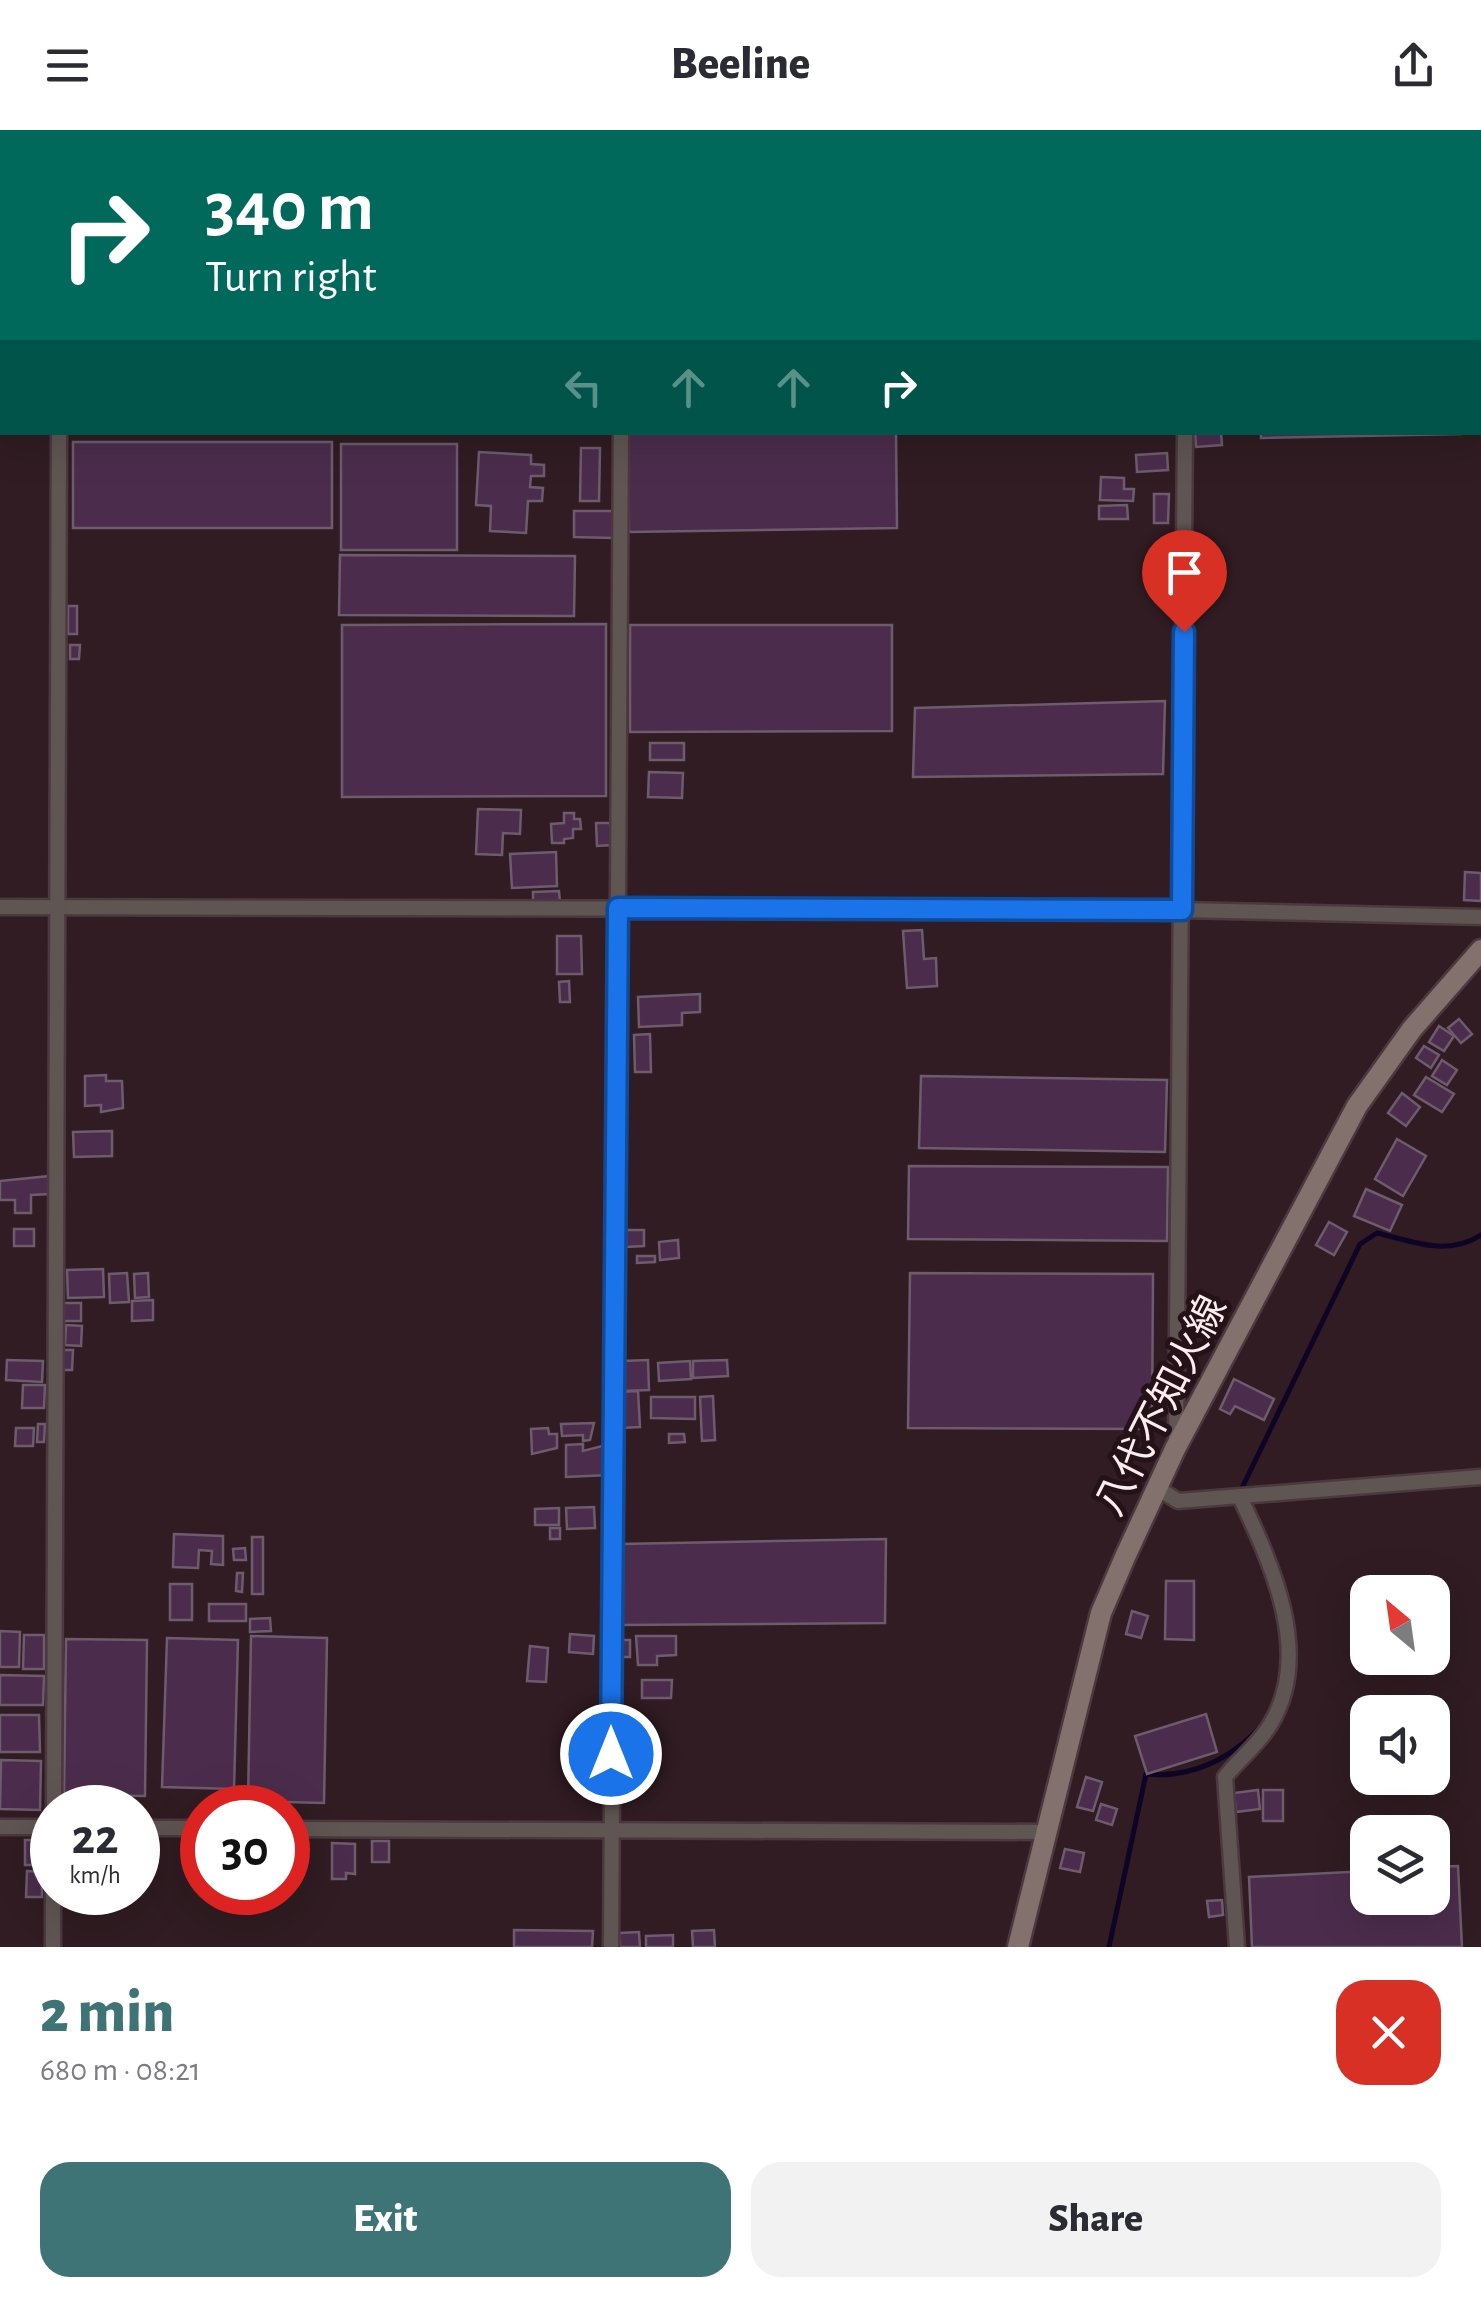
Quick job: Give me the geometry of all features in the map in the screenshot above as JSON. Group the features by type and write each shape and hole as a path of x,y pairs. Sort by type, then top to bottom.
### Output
{"main road":[{"name":"八代不知火線","path":"1018,1947 1101,1612 1176,1449 1357,1106 1422,1016 1481,950"}],"street":[{"path":"54,1785 60,435"},
{"path":"611,1947 620,435"},
{"path":"1176,1449 1185,435"},
{"path":"0,907 1182,910 1481,917"},
{"path":"1159,1489 1178,1500 1481,1477"},
{"path":"1237,1947 1224,1777 1271,1724 1287,1676 1281,1601 1240,1496"},
{"path":"0,1827 30,1827"},
{"path":"310,1829 1048,1832"},
{"path":"53,1915 53,1947"}],"building":[{"path":"628,435 896,435 897,528 629,532"},
{"path":"1195,435 1221,435 1222,445 1196,447"},
{"path":"1261,435 1410,435 1261,438"},
{"path":"73,442 332,442 332,528 73,528"},
{"path":"341,444 457,444 457,550 341,550"},
{"path":"581,448 600,448 599,501 580,501"},
{"path":"479,452 531,455 531,464 544,465 544,476 531,476 530,487 543,488 542,501 528,501 526,533 490,531 491,506 476,505"},
{"path":"1167,453 1168,470 1137,472 1136,455"},
{"path":"1101,477 1124,478 1124,489 1134,489 1133,501 1100,500"},
{"path":"1154,494 1169,494 1168,523 1154,523"},
{"path":"1127,505 1128,519 1099,519 1099,506"},
{"path":"574,511 613,511 613,538 574,537"},
{"path":"340,555 575,556 574,616 339,615"},
{"path":"68,606 77,606 77,634 68,634"},
{"path":"606,624 606,796 342,797 342,625"},
{"path":"630,625 892,625 892,731 630,732"},
{"path":"70,645 80,645 79,659 70,659"},
{"path":"1165,701 1163,774 913,777 915,708"},
{"path":"650,743 684,743 684,760 650,760"},
{"path":"649,772 683,773 682,798 648,797"},
{"path":"478,809 521,810 520,834 503,833 502,855 476,854"},
{"path":"564,813 574,813 574,819 580,819 581,829 573,829 573,838 564,839 564,843 552,843 551,824 564,823"},
{"path":"596,823 610,823 611,845 597,846"},
{"path":"556,852 557,886 512,888 510,854"},
{"path":"1465,872 1481,873 1481,901 1464,900"},
{"path":"559,891 560,902 533,903 533,892"},
{"path":"922,930 924,959 936,958 937,986 907,988 903,931"},
{"path":"557,936 581,936 582,974 557,974"},
{"path":"569,981 570,1002 560,1002 559,982"},
{"path":"700,994 700,1012 682,1013 682,1025 639,1027 638,997"},
{"path":"1459,1019 1472,1034 1461,1043 1448,1028"},
{"path":"1439,1026 1454,1036 1444,1051 1429,1042"},
{"path":"650,1034 651,1072 635,1072 634,1035"},
{"path":"1424,1046 1439,1055 1431,1068 1416,1058"},
{"path":"1442,1060 1457,1070 1447,1085 1432,1076"},
{"path":"106,1075 106,1081 122,1081 123,1108 101,1112 101,1105 85,1106 85,1076"},
{"path":"921,1076 1167,1080 1165,1152 919,1148"},
{"path":"1426,1077 1454,1094 1442,1112 1414,1095"},
{"path":"1402,1093 1420,1107 1406,1126 1388,1113"},
{"path":"112,1131 112,1156 74,1157 73,1132"},
{"path":"1397,1139 1426,1156 1403,1196 1375,1179"},
{"path":"909,1166 1168,1167 1167,1241 908,1239"},
{"path":"50,1176 50,1194 31,1195 31,1213 15,1213 15,1200 0,1200 0,1181"},
{"path":"1366,1189 1402,1205 1390,1231 1354,1216"},
{"path":"1329,1222 1347,1232 1334,1255 1316,1245"},
{"path":"14,1229 34,1229 34,1246 14,1246"},
{"path":"626,1230 644,1230 644,1246 626,1247"},
{"path":"678,1240 679,1258 660,1260 659,1242"},
{"path":"637,1256 655,1256 655,1262 637,1263"},
{"path":"103,1269 104,1297 68,1298 67,1270"},
{"path":"127,1273 129,1302 110,1303 109,1274"},
{"path":"148,1273 149,1297 135,1298 134,1274"},
{"path":"910,1273 1153,1274 1152,1429 908,1428"},
{"path":"153,1300 153,1320 132,1321 132,1301"},
{"path":"63,1303 81,1303 81,1321 63,1321"},
{"path":"66,1325 82,1326 81,1346 65,1345"},
{"path":"60,1350 73,1350 72,1370 59,1370"},
{"path":"7,1360 43,1361 42,1382 6,1380"},
{"path":"648,1360 649,1390 622,1391 621,1361"},
{"path":"727,1360 728,1376 693,1378 693,1361"},
{"path":"690,1361 691,1379 659,1381 658,1363"},
{"path":"1234,1379 1274,1399 1264,1420 1235,1406 1230,1414 1220,1409"},
{"path":"23,1385 45,1385 44,1408 22,1408"},
{"path":"638,1391 640,1427 620,1428 618,1392"},
{"path":"713,1396 715,1440 702,1441 700,1397"},
{"path":"651,1397 695,1397 695,1419 651,1418"},
{"path":"594,1423 590,1440 583,1441 583,1435 562,1436 561,1424"},
{"path":"38,1424 45,1424 44,1442 37,1442"},
{"path":"16,1428 34,1428 33,1446 15,1446"},
{"path":"548,1428 549,1434 557,1434 557,1448 532,1454 531,1429"},
{"path":"669,1434 684,1434 685,1442 669,1443"},
{"path":"583,1444 583,1451 606,1445 609,1475 566,1477 566,1445"},
{"path":"594,1507 595,1528 567,1529 566,1508"},
{"path":"559,1508 559,1525 535,1525 535,1509"},
{"path":"550,1528 560,1528 560,1539 550,1539"},
{"path":"174,1534 223,1536 223,1565 211,1564 212,1551 199,1550 198,1568 173,1567"},
{"path":"252,1537 263,1537 263,1594 252,1594"},
{"path":"886,1539 885,1623 617,1625 620,1544"},
{"path":"245,1548 246,1560 234,1560 233,1549"},
{"path":"237,1573 243,1573 242,1592 236,1591"},
{"path":"1166,1581 1194,1581 1194,1640 1165,1639"},
{"path":"170,1584 192,1584 192,1620 170,1620"},
{"path":"209,1604 246,1604 246,1621 209,1621"},
{"path":"1132,1611 1148,1616 1141,1638 1126,1634"},
{"path":"270,1618 271,1631 250,1632 250,1619"},
{"path":"0,1631 20,1632 19,1667 0,1667"},
{"path":"570,1634 594,1636 593,1654 569,1652"},
{"path":"24,1635 44,1635 44,1669 23,1669"},
{"path":"251,1636 327,1638 324,1803 310,1803 310,1785 248,1785"},
{"path":"636,1636 676,1636 676,1655 657,1656 657,1665 638,1665"},
{"path":"167,1638 238,1640 234,1785 162,1787"},
{"path":"66,1639 147,1640 145,1785 64,1785"},
{"path":"618,1640 630,1640 630,1657 617,1657"},
{"path":"530,1646 548,1648 546,1682 527,1681"},
{"path":"0,1675 44,1676 43,1705 0,1705"},
{"path":"642,1680 672,1680 671,1698 642,1698"},
{"path":"1206,1714 1217,1752 1147,1774 1135,1736"},
{"path":"0,1715 39,1715 40,1752 0,1752"},
{"path":"1,1760 41,1761 41,1785 30,1785 30,1810 0,1809"},
{"path":"1086,1777 1102,1782 1093,1811 1077,1807"},
{"path":"1258,1790 1260,1809 1236,1812 1234,1793"},
{"path":"1263,1790 1283,1790 1283,1821 1263,1821"},
{"path":"1101,1804 1117,1809 1112,1825 1096,1820"},
{"path":"25,1840 30,1840 30,1865 25,1865"},
{"path":"372,1841 389,1841 389,1862 372,1862"},
{"path":"332,1843 355,1844 355,1874 346,1873 346,1879 332,1879"},
{"path":"1065,1849 1084,1853 1080,1872 1060,1868"},
{"path":"1450,1866 1458,1866 1462,1947 1252,1947 1249,1877 1350,1872 1350,1915 1450,1915"},
{"path":"27,1871 30,1871 30,1897 26,1897"},
{"path":"1222,1900 1223,1915 1209,1917 1207,1901"},
{"path":"514,1930 593,1931 592,1947 514,1947"},
{"path":"714,1930 715,1947 693,1947 692,1931"},
{"path":"639,1932 640,1947 620,1947 619,1933"},
{"path":"673,1935 673,1947 646,1947 646,1936"}],"waterway":[{"path":"1241,1490 1360,1244 1377,1233 1442,1246 1468,1242 1481,1235"},
{"path":"1109,1947 1146,1774 1180,1773 1211,1763 1240,1746 1264,1723"}],"route":[{"path":"611,1754 618,908 1182,910 1184,632"}]}
